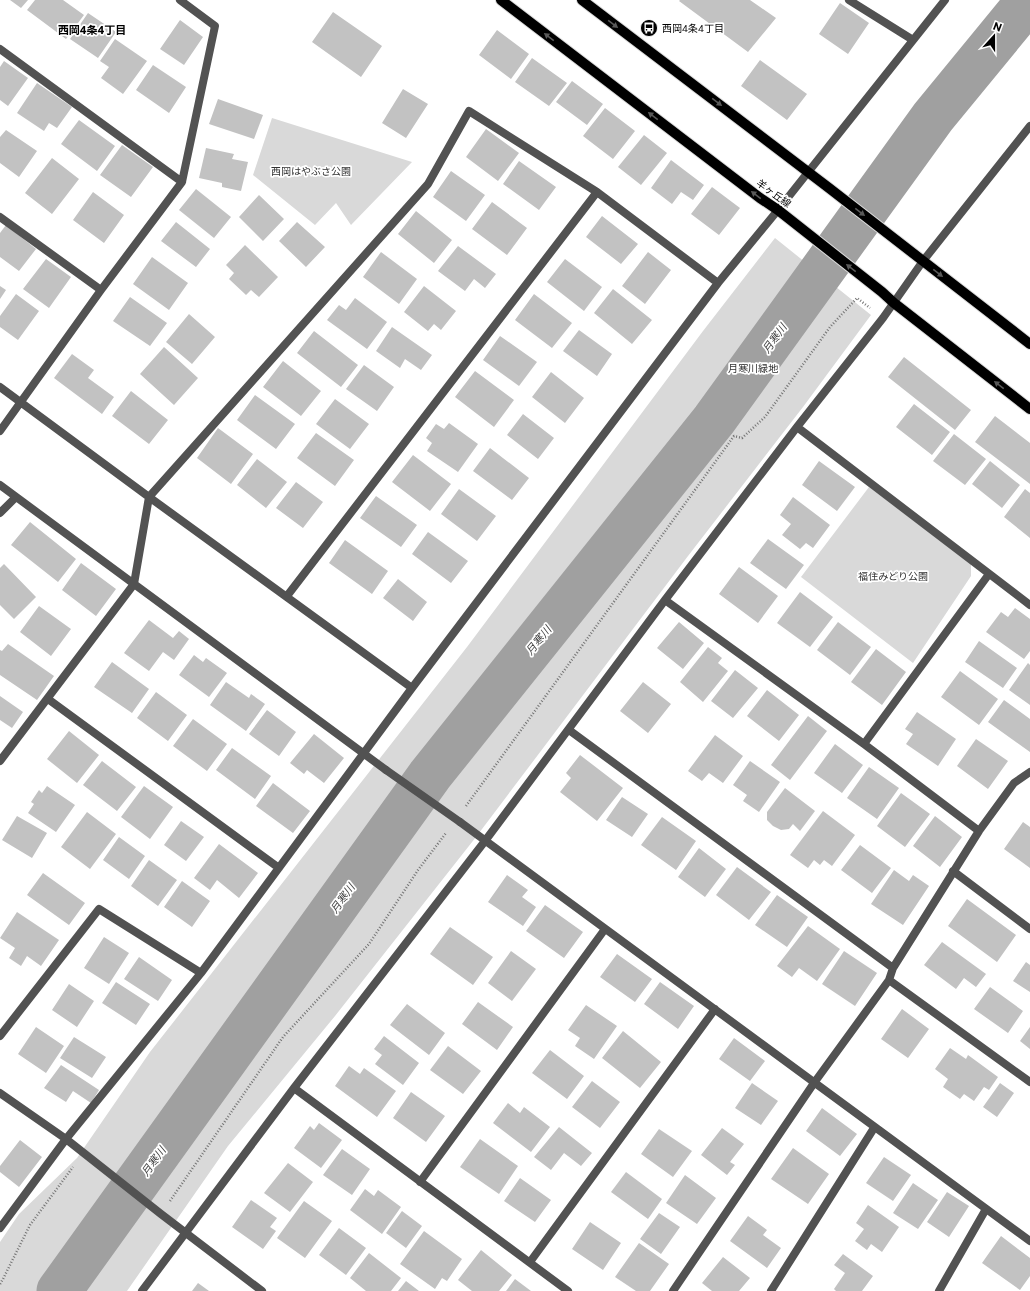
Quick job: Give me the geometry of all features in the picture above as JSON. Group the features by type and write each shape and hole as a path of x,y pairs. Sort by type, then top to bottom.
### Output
{"main road":[{"name":"羊ヶ丘線","path":"501,0 760,198 778,210 894,303 1030,408"},
{"path":"582,0 830,188 1030,344"}],"street":[{"path":"0,431 101,290 182,182 215,26 180,0"},
{"path":"849,0 913,40"},
{"path":"0,1228 66,1139 200,973 412,688 718,283 945,0"},
{"path":"0,49 182,182"},
{"path":"0,761 134,584 149,497 428,184 469,111 597,192 718,283"},
{"path":"142,1291 294,1088 485,841 665,600 797,427 883,318 923,261 1030,126"},
{"path":"286,596 597,192"},
{"path":"0,217 101,290"},
{"path":"0,387 412,688"},
{"path":"797,427 1030,605"},
{"path":"0,485 386,770 460,822 715,1009 1030,1242"},
{"path":"0,513 16,497"},
{"path":"864,744 989,574"},
{"path":"665,600 864,744 979,831"},
{"path":"48,699 279,868"},
{"path":"569,730 893,968"},
{"path":"673,1291 814,1083 889,980 893,968 979,831 1014,783 1030,772"},
{"path":"953,871 1030,928"},
{"path":"0,1036 99,909 200,973"},
{"path":"420,1182 605,929"},
{"path":"889,980 1030,1082"},
{"path":"530,1262 715,1009"},
{"path":"294,1088 568,1291"},
{"path":"0,1093 66,1139 185,1233 262,1291"},
{"path":"771,1291 874,1128"},
{"path":"939,1291 986,1209"}],"path":[{"path":"464,808 734,436 742,438 765,417 830,327 857,298 883,318"},
{"path":"161,1214 283,1037 369,944 418,870 450,827"},
{"path":"0,1284 30,1225 73,1167"}],"green space":[{"name":"西岡はやぶさ公園","path":"272,118 412,162 351,225 336,203 315,225 253,175"},
{"name":"月寒川緑地","path":"775,238 871,315 803,407 688,556 476,837 335,1016 228,1146 127,1291 0,1291 0,1242 19,1214 77,1158 150,1052 467,647 703,331"},
{"name":"福住みどり公園","path":"869,487 971,564 971,576 913,663 801,577"}],"building":[{"path":"10,0 28,0 21,8"},
{"path":"35,0 63,0 84,15 66,39 27,10"},
{"path":"750,0 776,18 748,52 679,1"},
{"path":"840,3 869,23 848,54 819,34"},
{"path":"333,12 382,46 361,77 312,42"},
{"path":"88,13 116,32 98,58 70,39"},
{"path":"180,20 203,37 184,65 160,49"},
{"path":"497,30 529,54 511,79 479,55"},
{"path":"115,39 147,61 123,94 101,78 109,67 100,61"},
{"path":"532,58 567,83 549,106 515,82"},
{"path":"760,60 807,94 787,120 741,86"},
{"path":"4,61 28,78 8,106 0,100 0,67"},
{"path":"153,65 186,87 169,113 136,90"},
{"path":"572,81 603,104 587,125 556,102"},
{"path":"37,83 72,107 57,128 49,123 44,131 17,113"},
{"path":"403,89 428,104 406,138 382,123"},
{"path":"218,99 263,115 254,139 209,124"},
{"path":"605,108 635,131 613,159 583,136"},
{"path":"79,120 115,146 97,171 61,144"},
{"path":"486,129 519,153 498,181 466,157"},
{"path":"6,130 37,151 19,177 0,163 0,137"},
{"path":"644,135 667,153 641,185 618,167"},
{"path":"122,145 153,167 131,197 100,175"},
{"path":"206,148 234,154 232,159 248,162 241,191 222,187 222,183 199,178"},
{"path":"52,158 79,179 52,214 25,193"},
{"path":"671,160 704,185 693,200 681,192 672,204 651,188"},
{"path":"519,161 556,187 539,210 503,184"},
{"path":"451,171 485,195 466,221 433,197"},
{"path":"712,187 740,208 719,235 691,214"},
{"path":"196,189 231,217 214,238 179,210"},
{"path":"93,192 124,215 104,243 73,220"},
{"path":"259,195 284,219 263,241 239,217"},
{"path":"492,202 527,228 507,255 472,229"},
{"path":"416,211 452,240 434,263 398,234"},
{"path":"602,216 638,244 621,264 586,237"},
{"path":"176,222 210,249 196,267 161,241"},
{"path":"297,222 325,247 306,267 279,241"},
{"path":"6,225 36,249 19,271 0,257 0,233"},
{"path":"245,245 278,277 259,297 251,290 246,295 229,279 234,273 226,265"},
{"path":"458,246 496,274 485,288 474,279 465,291 438,271"},
{"path":"381,252 417,279 399,304 363,277"},
{"path":"648,252 671,270 645,304 622,286"},
{"path":"152,257 188,283 169,310 133,284"},
{"path":"46,259 71,277 49,308 23,289"},
{"path":"565,259 602,287 584,311 547,282"},
{"path":"0,286 6,290 0,299"},
{"path":"424,286 456,311 441,330 434,324 428,331 404,312"},
{"path":"613,289 652,320 632,344 594,313"},
{"path":"16,294 39,311 18,340 0,327 0,316"},
{"path":"534,294 572,323 552,348 515,320"},
{"path":"130,297 167,323 150,346 113,321"},
{"path":"355,298 387,322 367,349 327,320 339,305 346,310"},
{"path":"189,314 215,337 192,364 166,342"},
{"path":"392,327 432,355 421,370 405,359 400,368 376,351"},
{"path":"579,330 612,354 597,376 563,351"},
{"path":"314,331 358,365 341,387 297,353"},
{"path":"500,336 537,362 519,386 483,360"},
{"path":"164,347 198,378 174,405 140,374"},
{"path":"72,354 94,370 88,378 114,397 102,414 54,378"},
{"path":"904,357 971,410 955,430 888,377"},
{"path":"283,361 321,391 301,416 263,387"},
{"path":"364,365 394,387 377,411 346,389"},
{"path":"475,371 514,400 494,427 455,397"},
{"path":"551,372 584,398 565,423 532,397"},
{"path":"131,391 168,420 149,444 112,416"},
{"path":"255,395 295,424 276,449 237,420"},
{"path":"335,399 369,424 350,449 316,424"},
{"path":"914,404 950,432 932,455 896,427"},
{"path":"523,414 554,438 538,459 507,435"},
{"path":"995,416 1030,443 1030,484 975,442"},
{"path":"449,423 478,444 458,472 427,451 432,443 426,438 436,424 444,429"},
{"path":"218,428 253,454 231,484 197,458"},
{"path":"316,433 354,460 335,486 297,458"},
{"path":"954,434 986,459 965,485 933,461"},
{"path":"490,448 529,478 512,500 473,471"},
{"path":"413,455 451,484 430,511 392,482"},
{"path":"257,459 287,482 266,508 237,485"},
{"path":"819,461 855,487 837,511 802,485"},
{"path":"990,461 1020,485 1002,508 972,484"},
{"path":"296,482 323,502 303,528 276,508"},
{"path":"459,489 496,516 477,541 441,514"},
{"path":"1025,489 1030,493 1030,538 1004,517"},
{"path":"376,496 417,525 401,547 360,518"},
{"path":"793,497 830,525 813,548 806,543 800,549 782,535 791,524 780,515"},
{"path":"30,522 76,559 58,582 11,545"},
{"path":"428,532 468,561 451,583 412,554"},
{"path":"768,539 804,565 786,589 750,563"},
{"path":"345,540 388,571 372,594 329,563"},
{"path":"81,563 116,589 96,616 62,590"},
{"path":"4,564 36,597 14,619 0,605 0,568"},
{"path":"739,567 778,596 758,623 719,594"},
{"path":"398,579 427,602 413,621 383,598"},
{"path":"800,592 833,617 810,647 777,623"},
{"path":"39,606 71,629 51,656 20,632"},
{"path":"1015,608 1030,619 1030,651 1024,659 986,632 1001,612 1008,617"},
{"path":"149,620 173,638 179,631 189,639 174,660 163,652 149,671 124,653"},
{"path":"679,622 704,643 683,669 657,648"},
{"path":"838,622 871,647 850,675 817,650"},
{"path":"979,641 1017,668 1003,688 965,662"},
{"path":"8,644 54,676 37,700 0,675 0,650 2,651"},
{"path":"708,647 722,658 718,663 728,671 703,702 680,682"},
{"path":"876,649 906,672 882,705 851,682"},
{"path":"194,655 203,662 206,658 227,673 209,697 179,675"},
{"path":"112,662 149,689 132,713 94,687"},
{"path":"1028,663 1030,665 1030,705 1009,690"},
{"path":"735,670 758,688 733,718 711,701"},
{"path":"960,671 998,699 979,725 941,697"},
{"path":"226,682 249,698 251,694 265,704 246,731 210,705"},
{"path":"643,682 671,704 648,733 620,711"},
{"path":"767,690 799,715 779,741 747,716"},
{"path":"156,692 187,715 168,741 137,718"},
{"path":"0,696 23,712 12,728 0,720"},
{"path":"1004,700 1030,719 1030,752 988,722"},
{"path":"267,710 296,732 279,756 249,734"},
{"path":"917,712 956,739 938,766 906,744 913,734 905,729"},
{"path":"808,716 827,731 790,780 771,765"},
{"path":"193,719 227,744 207,771 173,746"},
{"path":"69,731 99,755 77,783 47,759"},
{"path":"314,734 344,758 324,783 307,770 304,774 290,763"},
{"path":"715,735 743,756 723,783 709,773 702,781 688,771"},
{"path":"976,739 1008,761 988,789 957,766"},
{"path":"835,744 863,765 842,793 814,773"},
{"path":"232,748 271,776 255,799 216,770"},
{"path":"580,755 623,788 597,821 560,792 571,778 566,773"},
{"path":"102,761 136,787 117,811 83,785"},
{"path":"750,761 780,782 759,812 743,801 747,795 733,785"},
{"path":"869,767 899,788 877,819 847,798"},
{"path":"273,783 310,811 293,833 256,806"},
{"path":"47,786 75,805 56,832 28,813 34,804 31,802 39,790 42,793"},
{"path":"144,786 173,807 150,839 121,817"},
{"path":"785,788 815,811 800,831 793,824 789,829 781,830 773,826 767,820 767,812"},
{"path":"901,793 930,814 905,847 877,826"},
{"path":"622,797 648,814 632,837 606,820"},
{"path":"823,811 855,835 832,866 824,860 820,865 814,860 808,868 790,855"},
{"path":"87,812 116,834 90,869 61,847"},
{"path":"17,816 47,833 32,858 2,840"},
{"path":"935,816 962,837 940,867 913,846"},
{"path":"662,817 696,841 676,870 641,845"},
{"path":"181,821 204,837 186,861 164,845"},
{"path":"1023,822 1030,827 1030,868 1004,849"},
{"path":"119,837 145,856 129,879 103,860"},
{"path":"219,844 258,873 239,898 217,880 210,890 194,878"},
{"path":"860,845 891,868 872,893 841,870"},
{"path":"699,848 726,869 705,897 678,877"},
{"path":"149,860 177,880 158,906 131,886"},
{"path":"737,867 771,892 749,920 716,895"},
{"path":"894,870 909,881 913,875 929,886 903,925 871,904"},
{"path":"43,873 85,903 69,925 27,895"},
{"path":"507,875 528,890 522,897 536,907 523,926 488,902"},
{"path":"182,881 210,901 192,927 164,907"},
{"path":"777,895 808,917 787,947 755,925"},
{"path":"967,899 1016,935 997,962 948,926"},
{"path":"545,905 583,932 564,958 526,931"},
{"path":"17,912 59,940 41,966 27,956 21,966 9,958 15,948 0,938"},
{"path":"808,926 840,949 817,981 799,968 792,977 777,966"},
{"path":"450,927 493,957 473,985 430,954"},
{"path":"104,937 129,953 109,984 84,968"},
{"path":"942,942 986,974 976,987 964,978 956,989 924,965"},
{"path":"511,951 536,969 512,1001 488,983"},
{"path":"844,951 877,973 855,1006 822,984"},
{"path":"617,954 652,979 635,1002 600,977"},
{"path":"139,957 172,980 158,1001 124,979"},
{"path":"1026,962 1030,965 1030,992 1013,981"},
{"path":"116,982 150,1004 136,1025 102,1003"},
{"path":"660,982 694,1006 678,1029 644,1004"},
{"path":"69,984 94,1001 77,1027 52,1010"},
{"path":"990,987 1023,1011 1008,1033 974,1009"},
{"path":"478,1002 513,1027 497,1050 462,1024"},
{"path":"407,1004 445,1033 429,1055 390,1025"},
{"path":"586,1005 617,1026 594,1059 575,1046 580,1038 568,1030"},
{"path":"902,1009 929,1029 908,1058 881,1039"},
{"path":"36,1027 64,1046 46,1073 18,1054"},
{"path":"1030,1027 1030,1049 1020,1041"},
{"path":"623,1031 661,1062 640,1088 602,1058"},
{"path":"384,1036 419,1063 403,1085 375,1064 382,1055 374,1049"},
{"path":"74,1037 106,1057 92,1078 60,1058"},
{"path":"734,1038 765,1061 750,1081 719,1059"},
{"path":"448,1046 481,1071 463,1094 430,1070"},
{"path":"950,1048 966,1059 968,1055 998,1077 989,1090 984,1087 974,1101 964,1094 960,1099 943,1087 948,1079 935,1069"},
{"path":"550,1050 584,1076 567,1099 532,1073"},
{"path":"61,1065 99,1090 91,1103 73,1091 66,1102 44,1088"},
{"path":"349,1066 360,1074 364,1068 396,1091 377,1117 335,1086"},
{"path":"592,1081 620,1102 600,1128 572,1107"},
{"path":"752,1083 778,1101 761,1125 735,1108"},
{"path":"1000,1083 1014,1093 997,1117 983,1107"},
{"path":"411,1092 445,1116 426,1142 393,1118"},
{"path":"508,1103 520,1113 524,1107 550,1127 531,1152 493,1123"},
{"path":"822,1108 857,1134 840,1156 806,1131"},
{"path":"319,1123 342,1140 321,1168 294,1148 310,1126 314,1130"},
{"path":"559,1127 592,1153 581,1166 564,1153 551,1170 534,1157"},
{"path":"722,1128 744,1144 730,1162 735,1165 727,1175 701,1155"},
{"path":"659,1129 692,1151 673,1177 641,1154"},
{"path":"480,1139 518,1166 499,1194 460,1167"},
{"path":"20,1140 42,1157 19,1187 0,1172 0,1166"},
{"path":"793,1148 829,1174 808,1204 771,1179"},
{"path":"342,1149 370,1169 352,1195 323,1175"},
{"path":"884,1157 911,1175 893,1201 866,1183"},
{"path":"288,1163 313,1182 290,1212 264,1193"},
{"path":"626,1172 662,1199 648,1219 611,1192"},
{"path":"685,1175 716,1198 697,1224 666,1203"},
{"path":"520,1178 551,1200 535,1222 504,1201"},
{"path":"913,1183 938,1200 918,1229 893,1213"},
{"path":"365,1189 374,1196 378,1190 401,1207 382,1234 350,1210"},
{"path":"947,1192 969,1206 949,1237 927,1222"},
{"path":"251,1200 277,1218 270,1227 276,1231 263,1249 232,1227"},
{"path":"304,1201 332,1221 305,1258 277,1238"},
{"path":"868,1205 899,1227 882,1252 871,1244 867,1250 855,1241 864,1229 856,1223"},
{"path":"402,1211 422,1226 406,1248 386,1233"},
{"path":"659,1213 680,1227 661,1254 640,1239"},
{"path":"748,1216 767,1230 763,1235 781,1248 767,1268 730,1241"},
{"path":"590,1222 621,1243 603,1270 572,1249"},
{"path":"339,1228 366,1248 346,1275 319,1255"},
{"path":"424,1231 462,1259 447,1281 442,1278 435,1289 400,1264"},
{"path":"1001,1236 1030,1258 1030,1276 1020,1290 982,1263"},
{"path":"639,1243 669,1264 650,1291 636,1291 615,1277"},
{"path":"481,1250 512,1275 499,1291 472,1291 458,1280"},
{"path":"369,1253 401,1278 391,1291 366,1291 350,1278"},
{"path":"843,1254 873,1276 862,1291 836,1291 834,1289 845,1273 834,1265"},
{"path":"723,1257 750,1278 739,1291 712,1291 702,1283"},
{"path":"515,1279 531,1291 506,1291"},
{"path":"406,1281 419,1291 398,1291"},
{"path":"198,1283 209,1291 192,1291"}],"waterway":[{"name":"月寒川","path":"59,1291 430,775 714,420 933,117 1029,0"}],"place":[{"name":"西岡4条4丁目","path":"649,28"}],"district":[{"name":"西岡4条4丁目","path":"92,29"}]}
